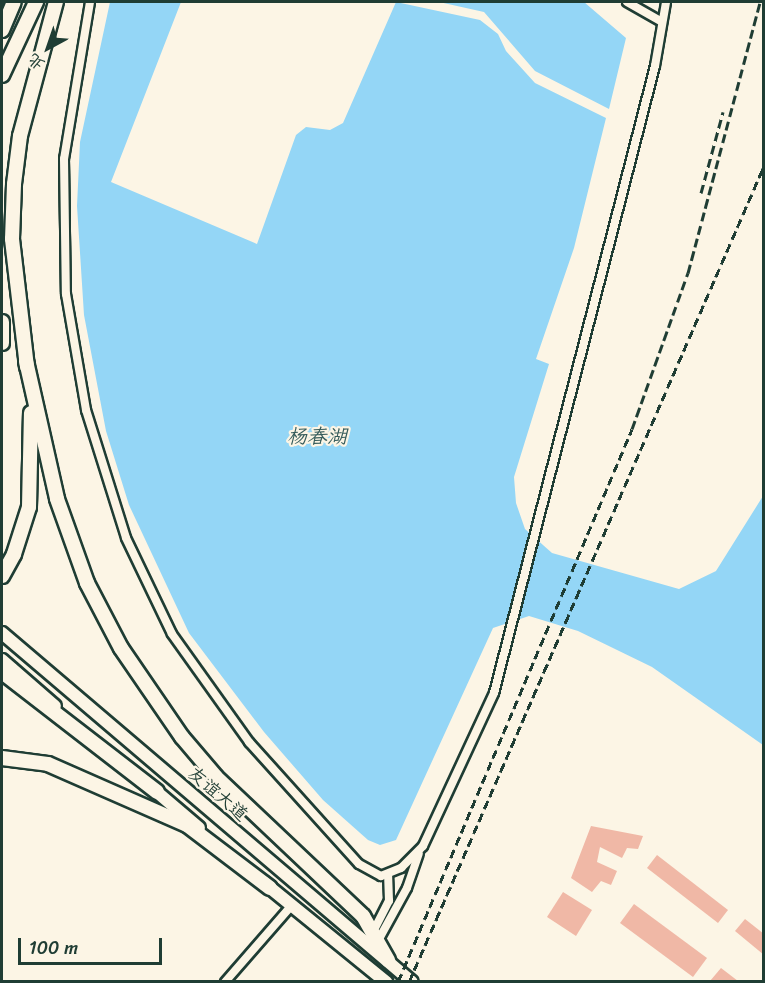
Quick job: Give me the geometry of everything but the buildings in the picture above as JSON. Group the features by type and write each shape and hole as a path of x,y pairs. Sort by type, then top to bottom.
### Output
{"highway":[{"path":"2,30 14,2"},
{"path":"2,75 36,2"},
{"path":"2,576 14,554 29,507 33,428 12,239 14,175 40,48 56,2"},
{"path":"2,322 2,343"},
{"path":"26,361 57,499 87,583 159,709 216,777 376,935 388,960"},
{"path":"2,672 157,792"},
{"path":"2,758 48,764 187,825 270,888"}],"main road":[{"name":"友谊大道","path":"2,633 412,981"},
{"name":"友谊大道","path":"2,660 291,906 386,981"}],"street":[{"path":"90,2 64,159 66,294 86,410 126,538 172,634 249,742 359,864 374,875 388,875 420,851"},
{"path":"627,2 662,22"},
{"path":"376,935 407,888 420,851 478,732 508,638 666,2"},
{"path":"376,935 389,901 388,875"},
{"path":"225,981 291,906"}],"water":[{"name":"杨春湖","path":"110,2 181,2 111,182 257,244 296,135 306,127 330,130 343,123 396,2 480,20 498,34 506,51 535,83 606,118 574,248 536,359 549,364 514,477 516,503 525,529 552,553 679,589 716,571 763,496 763,745 652,667 578,631 529,616 493,628 396,840 380,845 368,840 323,800 264,732 189,633 129,505 106,431 84,315 77,206 80,142"},
{"path":"439,2 584,2 626,38 609,109 535,71 484,12"}],"railway":[{"path":"398,982 632,429 688,273 760,2"},
{"path":"701,193 723,112"},
{"path":"409,982 764,166"}]}
